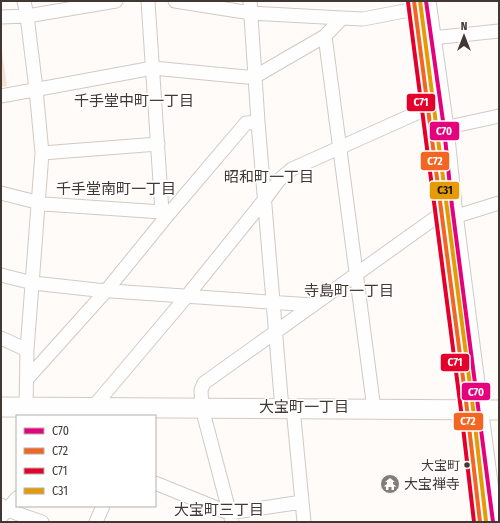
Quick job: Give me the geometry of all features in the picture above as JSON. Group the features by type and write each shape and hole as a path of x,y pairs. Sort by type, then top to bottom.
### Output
{"street":[{"path":"24,1 36,89 42,153 27,350 26,408"},
{"path":"1,17 27,16 116,1"},
{"path":"148,1 158,144 165,214"},
{"path":"175,1 251,7 342,18 363,18 419,4"},
{"path":"419,4 432,38 444,128 448,215"},
{"path":"419,4 428,108 448,215 473,409 493,522"},
{"path":"251,7 258,122 273,302 304,522"},
{"path":"1,96 153,68 246,77 256,76 325,36 342,18"},
{"path":"432,38 499,31"},
{"path":"325,36 341,147 374,409"},
{"path":"89,412 187,296 279,180 292,169 428,108"},
{"path":"444,128 499,116"},
{"path":"27,379 106,291 165,214 246,123 258,122"},
{"path":"42,153 158,144"},
{"path":"1,193 38,203 165,214"},
{"path":"230,518 202,408 201,390 204,383 357,273 448,215 499,203"},
{"path":"1,275 33,282 106,291 312,305"},
{"path":"1,338 27,350"},
{"path":"1,407 89,412 157,412 202,408 499,410"},
{"path":"473,409 480,522"},
{"path":"156,483 230,518 302,502"},
{"path":"3,511 16,499"},
{"path":"96,522 103,507"},
{"path":"3,511 42,522"}],"shaded area":[{"path":"1,45 7,86 1,87"}],"transit line":[{"name":"C72","path":"414,1 467,409 480,522"},
{"name":"C31","path":"420,1 473,408 486,521"},
{"name":"C70","path":"426,1 444,128 452,206 493,522"},
{"name":"C71","path":"408,2 461,410 474,522"}],"place":[{"name":"大宝町","path":"467,465"},
{"name":"大宝禅寺","path":"390,484"}],"district":[{"name":"千手堂中町一丁目","path":"134,101"},
{"name":"昭和町一丁目","path":"269,177"},
{"name":"千手堂南町一丁目","path":"116,189"},
{"name":"寺島町一丁目","path":"349,291"},
{"name":"大宝町一丁目","path":"304,407"},
{"name":"大宝町三丁目","path":"219,510"}]}
